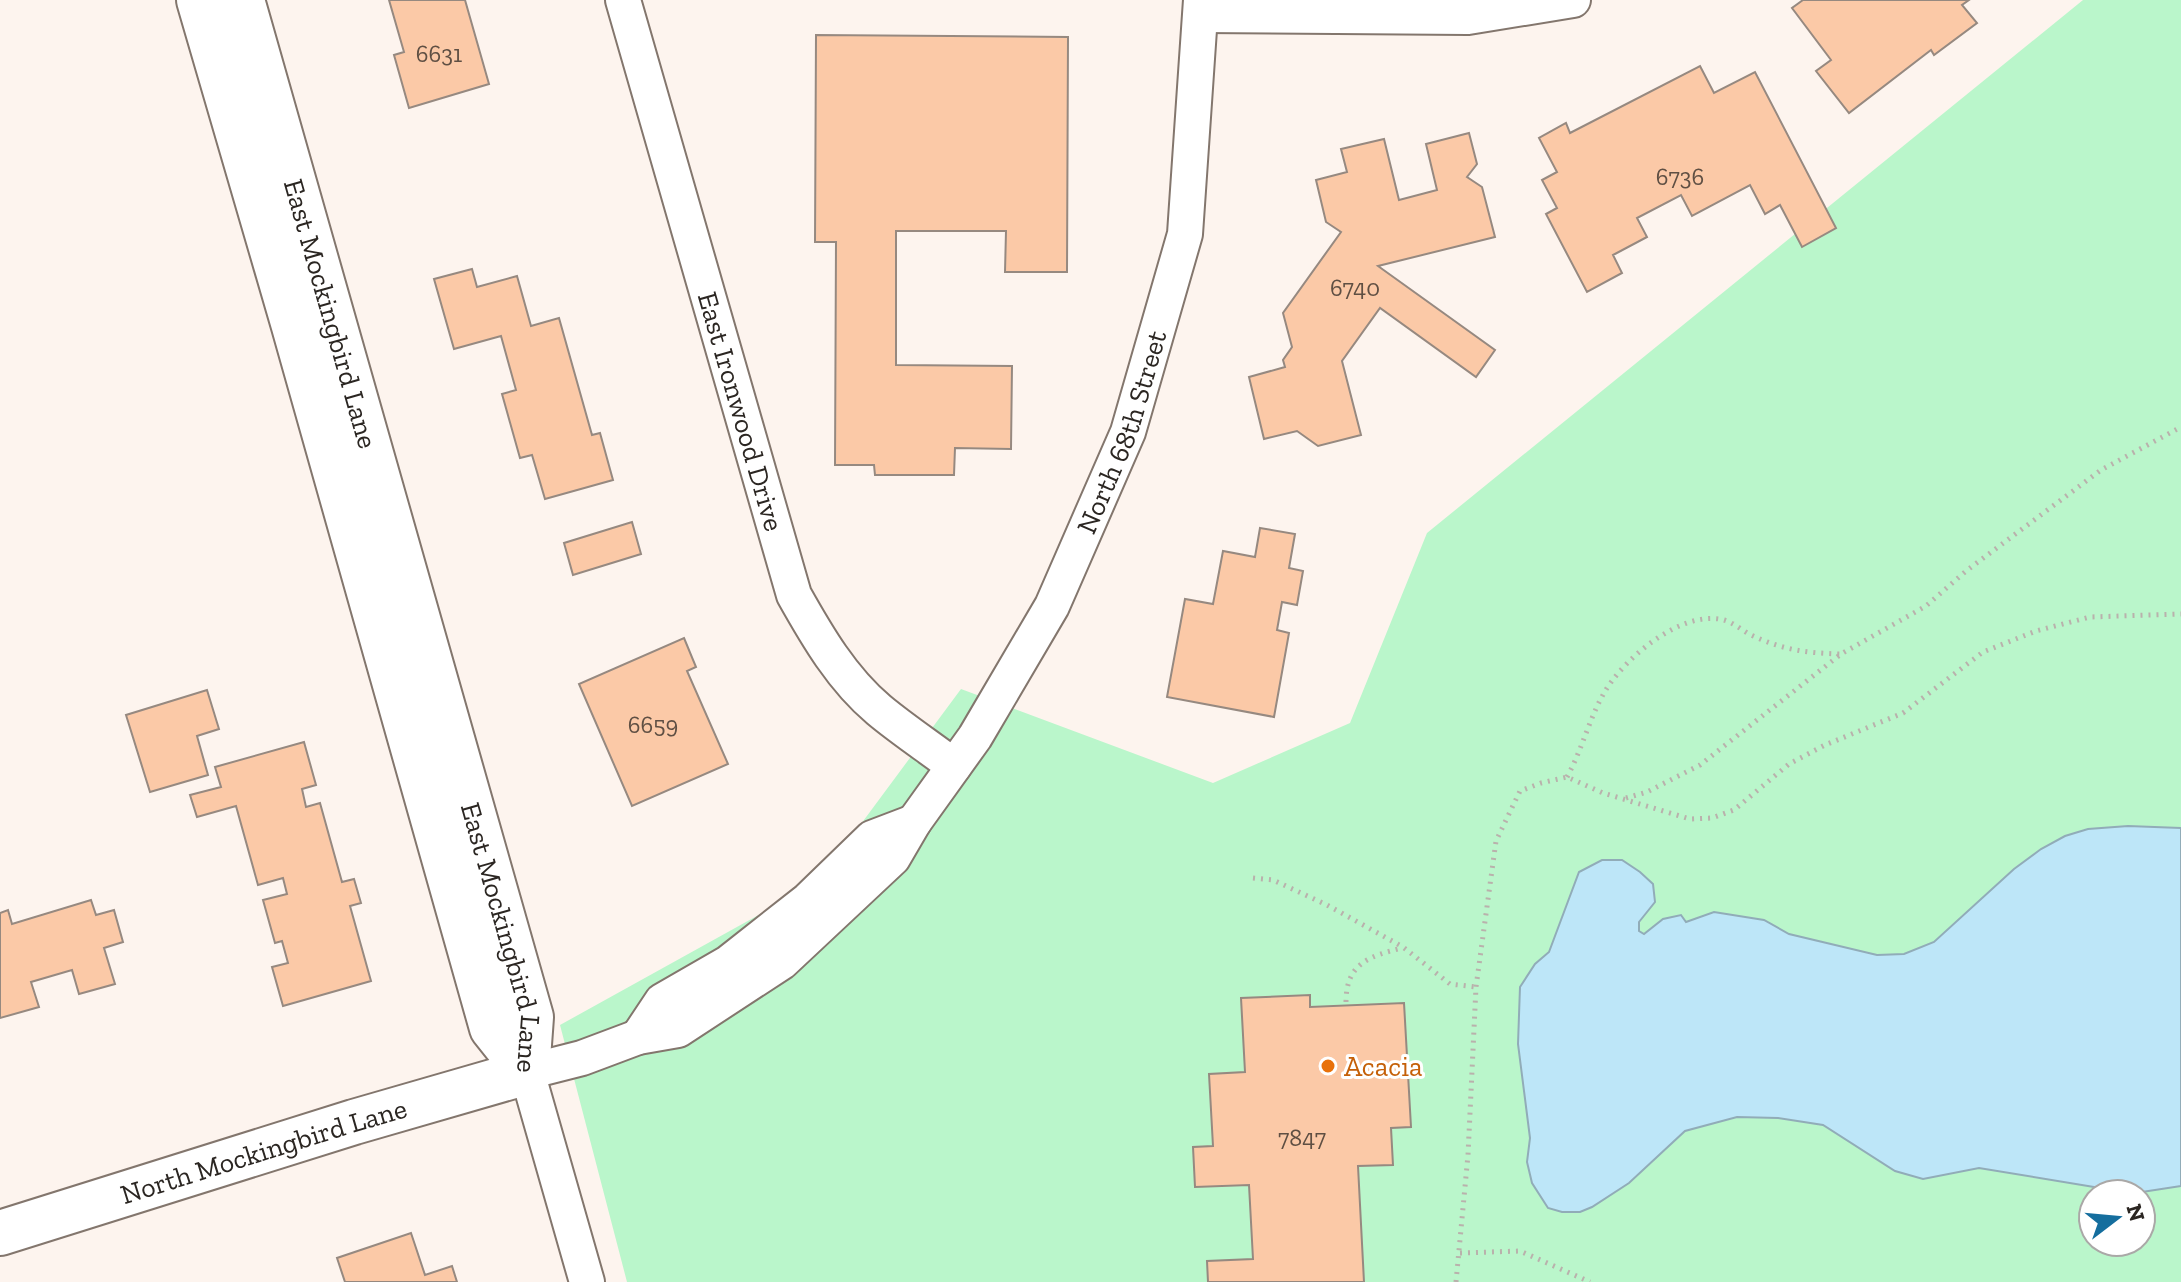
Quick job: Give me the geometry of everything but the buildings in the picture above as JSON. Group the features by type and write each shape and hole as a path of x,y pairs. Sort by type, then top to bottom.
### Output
{"street":[{"name":"East Mockingbird Lane","path":"199,0 492,1028 527,1072"},
{"name":"East Mockingbird Lane","path":"242,0 531,1017 527,1072"},
{"name":"East Ironwood Drive","path":"623,0 794,595 819,640 853,683 878,709 954,766"},
{"path":"1202,7 1468,17 1573,0"},
{"name":"North 68th Street","path":"527,1072 582,1058 638,1037 678,1030 782,962 893,858 914,822 975,737 1052,606 1128,432 1185,234 1202,7"},
{"name":"North Mockingbird Lane","path":"0,1233 354,1122 527,1072"},
{"path":"527,1072 587,1282"}],"path":[{"path":"1624,799 1647,792 1700,765 1841,654 1926,606 1966,571 2101,470 2181,427"},
{"path":"1456,1282 1470,1124 1476,987 1496,841 1520,791 1567,777 1603,793 1690,819 1712,818 1734,810 1789,764 1839,739 1903,713 1983,652 2036,631 2090,617 2181,614"},
{"path":"1567,777 1579,757 1605,692 1651,642 1676,627 1701,619 1725,621 1778,646 1802,653 1841,654"},
{"path":"1253,878 1273,880 1327,905 1403,947 1450,984 1476,987"},
{"path":"1346,1002 1346,991 1353,974 1370,956 1403,947"},
{"path":"1460,1253 1520,1251 1590,1282"}],"green space":[{"path":"2083,0 2181,0 2181,1282 627,1282 560,1025 818,882 961,689 1213,783 1350,723 1427,533"}],"water":[{"path":"2128,826 2181,828 2181,1186 2157,1190 2157,1178 2077,1178 2077,1184 1979,1168 1923,1179 1895,1171 1823,1125 1778,1118 1737,1117 1685,1131 1629,1183 1592,1207 1580,1212 1548,1208 1532,1183 1527,1162 1530,1138 1518,1044 1520,987 1535,964 1549,952 1579,872 1602,860 1622,860 1653,884 1655,902 1639,922 1639,931 1644,934 1663,919 1681,915 1686,922 1714,912 1764,920 1789,934 1877,955 1904,954 1934,942 2014,869 2041,849 2065,836 2088,829"}],"place":[{"name":"Acacia","path":"1328,1066"}]}
